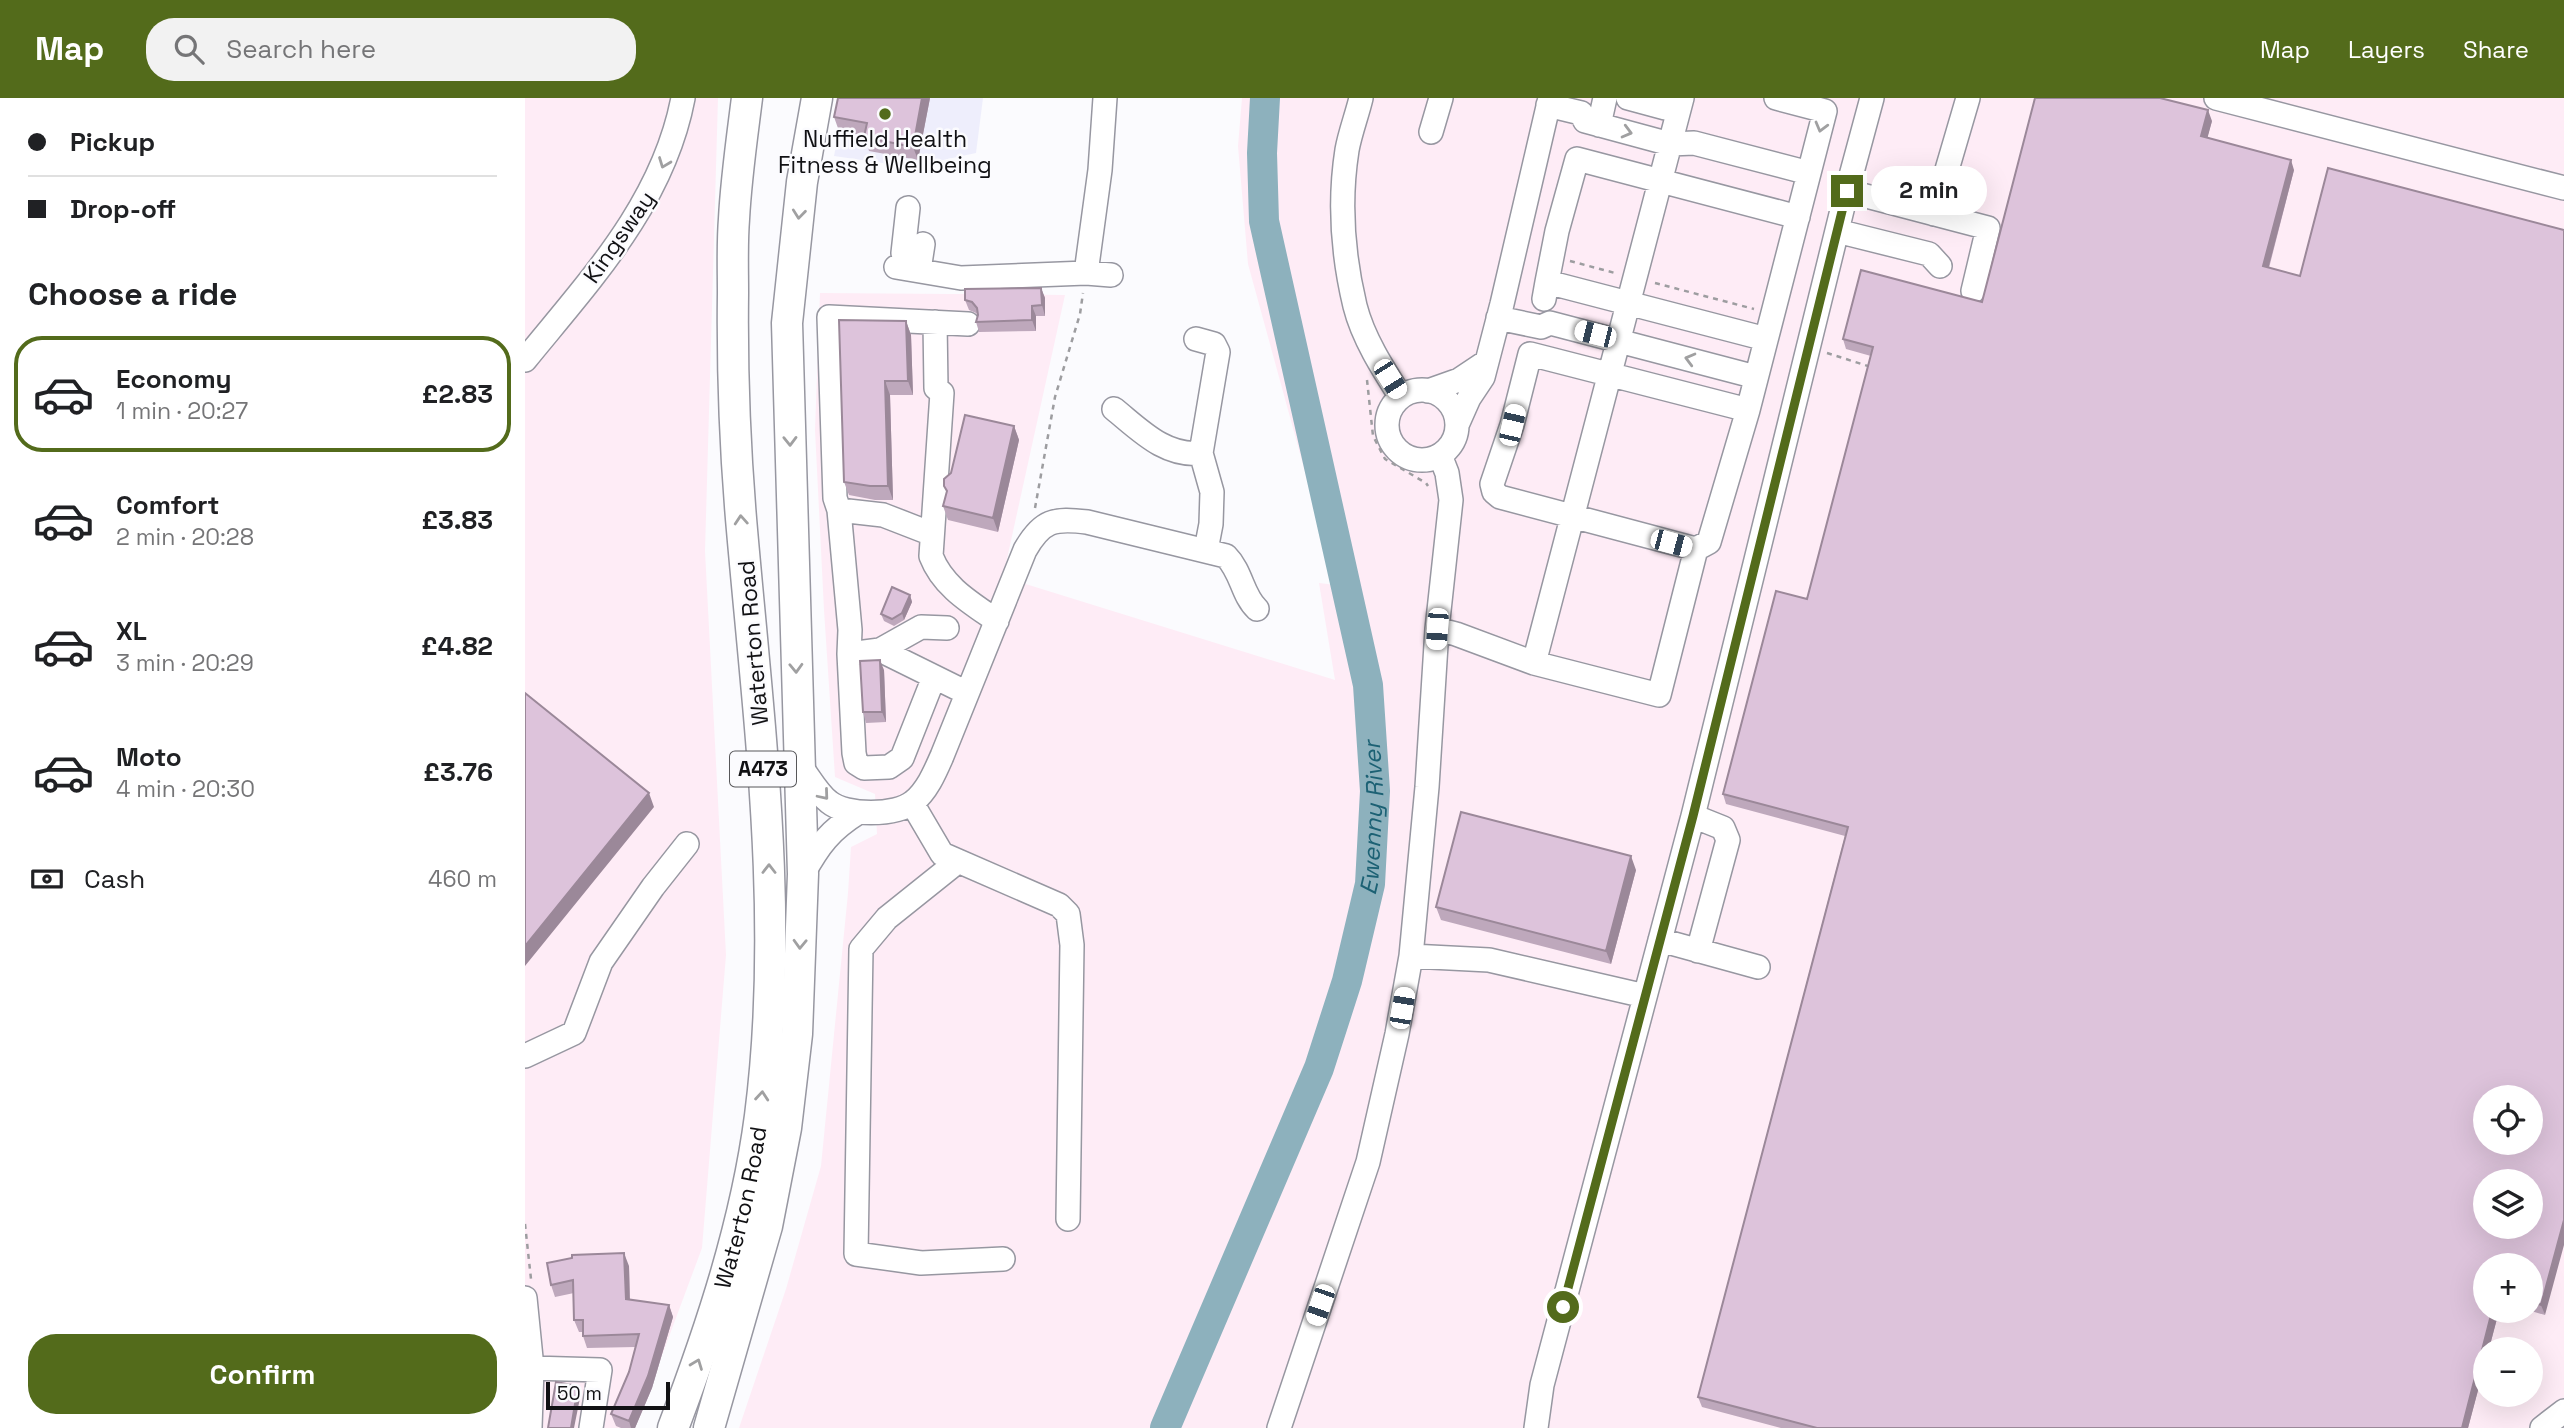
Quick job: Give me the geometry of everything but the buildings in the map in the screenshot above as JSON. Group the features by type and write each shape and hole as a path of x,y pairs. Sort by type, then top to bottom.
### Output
{"main road":[{"name":"Waterton Road","path":"673,1428 705,1345 739,1225 760,1118 768,1010 769,858 758,684 742,527 732,356 734,220 747,98"},
{"name":"Waterton Road","path":"709,1428 767,1226 786,1128 797,1034 803,874 787,323 802,182 817,104"}],"street":[{"name":"Kingsway","path":"525,360 616,247 642,209 665,162 683,98"},
{"path":"1086,273 1100,170 1105,98"},
{"path":"1361,98 1347,149 1343,194 1344,236 1355,308 1379,362 1401,397"},
{"path":"1431,132 1441,98"},
{"path":"1591,122 1595,98"},
{"path":"1591,122 1605,98"},
{"path":"1628,98 1665,108 1668,98"},
{"path":"1534,663 1682,98"},
{"path":"1437,629 1534,663 1659,695 1696,549 1709,541 1748,410 1825,111 1776,98"},
{"path":"1536,1428 1542,1385 1693,816 1872,98"},
{"path":"1934,214 1968,98"},
{"path":"2216,98 2564,188"},
{"path":"1457,425 1448,403 1439,395 1418,390 1401,397 1393,405 1387,425 1392,445 1409,458 1430,459 1449,447 1469,398 1483,377 1547,107 1581,113 1591,122 1670,144 1693,142 1809,173"},
{"path":"1766,339 1628,303 1545,291 1557,232 1577,159 1798,217"},
{"path":"1847,191 1988,228 1973,291"},
{"path":"908,208 903,253 908,269"},
{"path":"1837,231 1929,254 1940,266"},
{"path":"908,269 923,244"},
{"path":"908,269 961,278 1086,273 1111,275"},
{"path":"1500,311 1541,327 1550,323 1756,377"},
{"path":"934,677 902,758 889,767 864,768 856,763 853,753 850,630 835,485 829,317 968,324"},
{"path":"935,322 936,388 942,393 931,556 949,585 997,621"},
{"path":"1196,339 1214,344 1218,352 1201,453 1212,492 1211,524 1216,553"},
{"path":"1696,549 1500,497 1494,492 1492,484 1512,425 1529,354 1748,410"},
{"path":"1428,391 1459,380 1486,362"},
{"path":"1114,409 1167,449 1191,454 1201,453"},
{"path":"1279,1428 1368,1162 1397,1034 1411,956 1427,787 1437,629 1451,500 1447,473 1440,455"},
{"path":"839,510 883,515 932,534"},
{"path":"799,763 826,800 839,809 859,812 890,811 912,803 931,781 1025,550 1034,533 1058,521 1087,522 1216,553 1236,566 1249,601 1257,609"},
{"path":"849,654 880,650 921,627 947,628"},
{"path":"880,650 967,693"},
{"path":"912,803 942,854 1059,905 1068,914 1072,945 1068,1219"},
{"path":"803,874 825,838 838,825 859,812"},
{"path":"1693,816 1723,828 1728,840 1698,951"},
{"path":"525,1056 574,1033 601,962 653,887 687,844"},
{"path":"957,862 887,918 862,949 856,1254 921,1263 1003,1259"},
{"path":"1660,940 1758,967"},
{"path":"1411,956 1489,960 1645,996"},
{"path":"525,1298 532,1368 530,1428"},
{"path":"532,1368 600,1370 591,1428"},
{"path":"2542,1428 2564,1411"}],"path":[{"path":"1042,527 1034,503 1055,397 1080,314 1086,273"},
{"path":"1366,376 1373,436 1385,459 1426,483 1431,492"}],"shaded area":[{"path":"525,98 718,98 705,551 726,955 702,1248 635,1428 525,1428"},
{"path":"846,98 983,98 976,153 910,167 834,156"},
{"path":"1242,98 2564,98 2564,1428 739,1428 786,1289 821,1166 851,847 877,834 875,794 835,777 815,430 820,293 1065,295 1003,577 1335,680 1319,583 1336,585 1248,264 1238,146"}],"waterway":[{"name":"Ewenny River","path":"1165,1428 1319,1068 1347,981 1370,884 1375,791 1368,685 1264,221 1262,153 1265,98"}],"place":[{"name":"Nuffield Health Fitness & Wellbeing","path":"885,114"}],"route":[{"path":"1563,1307 1693,816 1847,191"}]}
